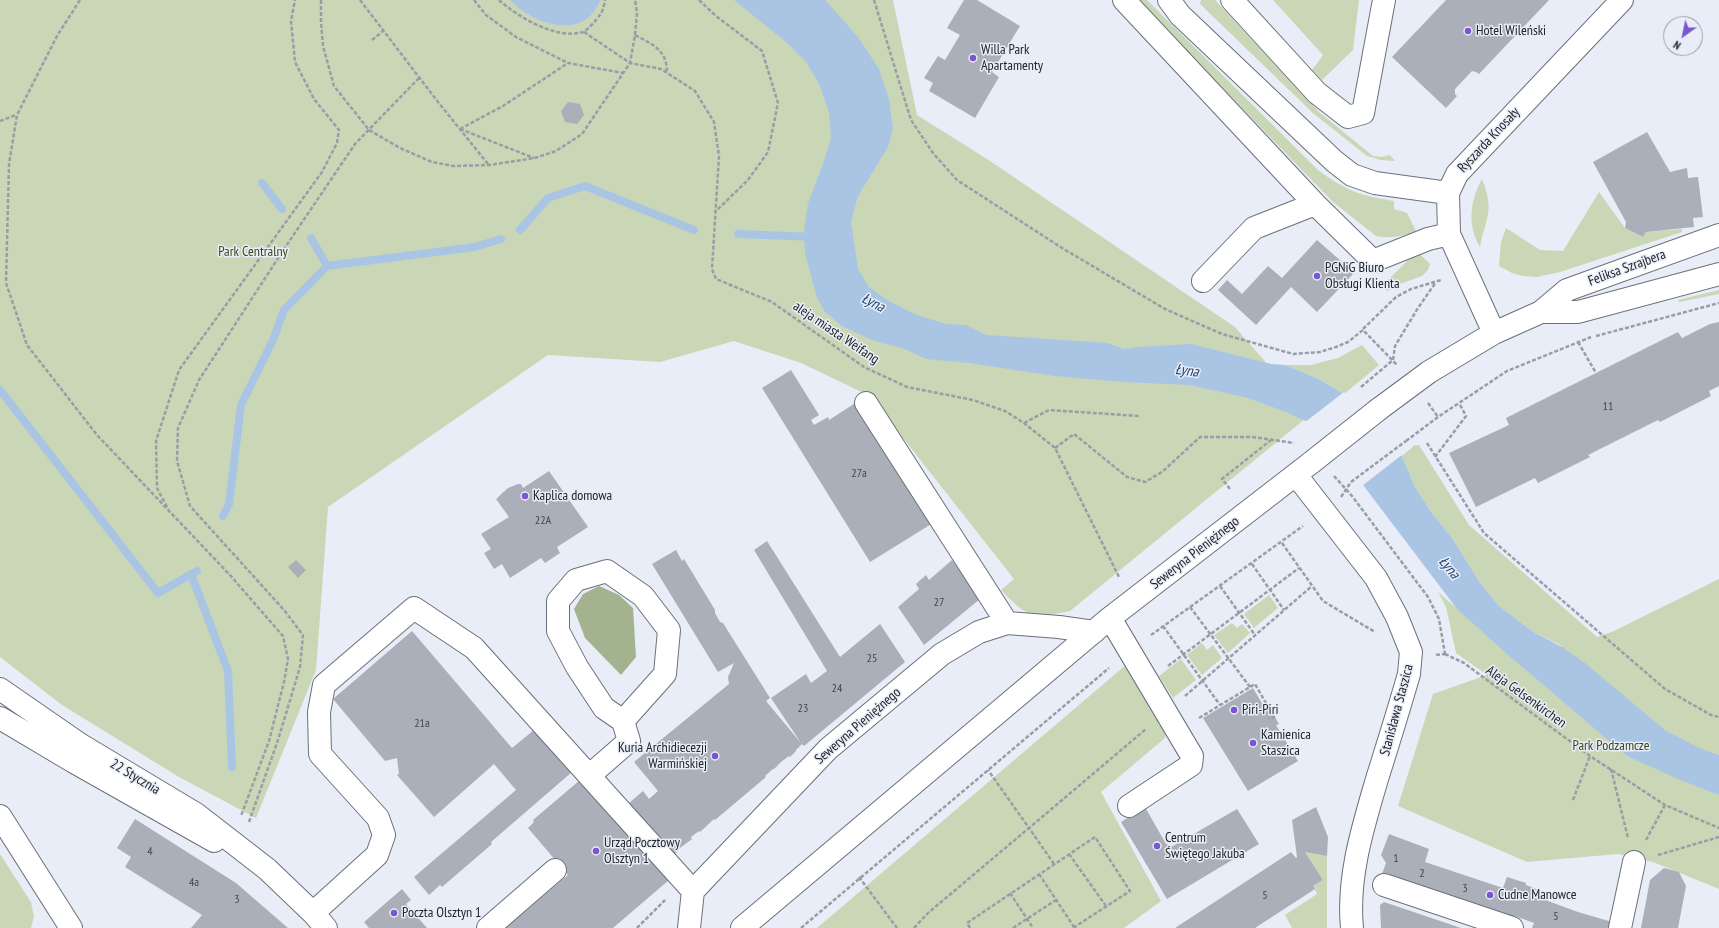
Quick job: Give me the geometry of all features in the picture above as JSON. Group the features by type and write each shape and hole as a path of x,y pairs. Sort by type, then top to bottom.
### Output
{"street":[{"path":"1124,0 1314,204 1373,261 1428,239 1449,234"},
{"path":"1169,0 1186,20 1334,161 1352,175 1375,183 1448,192"},
{"path":"1232,0 1317,92 1348,117 1363,113 1384,0"},
{"name":"Ryszarda Knosały","path":"1494,333 1449,234 1448,192 1457,174 1622,0"},
{"path":"1203,281 1254,228 1314,204"},
{"name":"Feliksa Szrajbera","path":"1379,409 1429,372 1494,333 1541,312 1567,290 1719,235"},
{"name":"Feliksa Szrajbera","path":"1541,312 1578,312 1719,274"},
{"path":"866,403 1006,623"},
{"name":"Seweryna Pieniężnego","path":"742,928 1102,625 1379,409"},
{"name":"Stanisława Staszica","path":"1304,468 1376,578 1397,617 1411,652 1409,674 1362,829 1353,875 1350,908 1352,928"},
{"path":"590,775 628,741 623,721 604,708 577,667 558,630 558,601 576,580 607,571 643,596 669,630 665,674 623,721"},
{"path":"320,921 377,855 384,835 378,818 320,754 319,712 324,685 414,608 474,648 693,890 689,928"},
{"name":"Seweryna Pieniężnego","path":"693,890 828,749 942,654 979,632 1006,623 1060,627 1102,625"},
{"path":"1102,625 1130,650 1192,756 1191,765 1129,806"},
{"name":"22 Stycznia","path":"3,699 196,814 267,869 320,921"},
{"name":"22 Stycznia","path":"0,718 188,827 267,869"},
{"path":"0,816 71,928"},
{"path":"1620,928 1634,862"},
{"path":"488,928 555,870"},
{"path":"1384,885 1500,926"}],"path":[{"path":"80,0 57,36 16,115 9,164 6,283 27,345 97,435 229,574 283,636 288,658 284,682 269,740 240,817"},
{"path":"169,511 156,488 156,441 179,370 322,172 337,143 339,130 314,99 295,62 290,22 295,0"},
{"path":"320,0 323,46 334,86 368,130 400,148 432,162 453,166 489,165 535,158 556,150 582,134 630,63 637,14 635,0"},
{"path":"360,0 419,78 489,165"},
{"path":"474,0 486,15 516,38 568,63 623,73"},
{"path":"499,0 522,17 545,29 566,34 584,32 601,14 605,0"},
{"path":"699,0 716,16 762,51 778,103 768,152 748,180 716,211"},
{"path":"874,0 911,120 933,153 957,180 1062,248 1165,310 1222,334 1293,354 1320,352 1348,342 1363,330 1396,297 1411,289 1441,280"},
{"path":"372,40 383,31"},
{"path":"584,32 630,63"},
{"path":"635,35 654,45 662,52 666,62 667,72"},
{"path":"460,129 503,106 568,63"},
{"name":"aleja miasta Weifang","path":"630,63 662,68 696,91 714,122 719,156 712,269 716,279 772,302 864,367 878,374 907,387 973,400 1004,411 1024,423 1055,448 1119,577"},
{"path":"249,822 300,667 304,635 284,610 190,506 177,461 178,428 199,380 324,189 355,144 419,78"},
{"path":"0,121 16,115"},
{"path":"460,129 535,158"},
{"path":"1362,387 1393,360 1395,346 1436,282"},
{"path":"1341,497 1351,482 1438,417 1507,371 1590,338 1719,304"},
{"path":"1363,330 1393,360"},
{"path":"1578,342 1596,373"},
{"path":"1435,457 1466,416 1459,403"},
{"path":"1428,404 1438,417"},
{"path":"1024,423 1049,410 1139,416"},
{"path":"1055,448 1074,434 1127,477 1145,482 1162,472 1200,437 1254,437 1283,441"},
{"path":"1230,489 1222,479 1271,440"},
{"path":"1427,443 1484,533 1665,690 1719,717"},
{"name":"Aleja Gelsenkirchen","path":"1352,496 1428,597 1439,619 1445,654 1464,663 1590,756 1665,805 1719,828"},
{"path":"801,928 859,877 1130,650 1252,564 1307,523"},
{"path":"1282,542 1299,568 1324,601 1378,634"},
{"path":"1252,564 1284,610"},
{"path":"1148,681 1299,568"},
{"path":"1220,586 1255,635"},
{"path":"914,928 928,913 1166,712 1312,586"},
{"path":"1190,607 1250,687"},
{"path":"1163,626 1201,682 1220,705"},
{"path":"1193,721 1254,684 1274,717 1269,719"},
{"path":"1573,800 1590,756"},
{"path":"1611,769 1634,862"},
{"path":"988,770 1054,864"},
{"path":"1634,862 1665,805"},
{"path":"970,928 967,923 1038,874 1095,837 1130,890 1073,928 1038,874"},
{"path":"1634,862 1719,837"},
{"path":"1070,854 1106,906"},
{"path":"859,877 897,928"},
{"path":"1010,894 1033,928"},
{"path":"637,928 651,916 670,895"},
{"path":"1013,928 1026,918 1056,900"}],"green space":[{"name":"Park Centralny","path":"0,0 893,0 917,115 987,159 1235,327 1311,414 1070,611 1057,614 1039,615 1031,614 1025,611 1001,590 1014,579 870,396 801,363 734,341 660,362 548,355 328,507 316,670 256,818 179,777 62,705 0,657"},
{"path":"1137,0 1147,0 1319,171 1355,192 1394,201 1394,209 1407,213 1416,231 1396,236 1376,236 1333,202"},
{"path":"1201,0 1215,0 1319,112 1373,156 1382,157 1390,155 1395,161 1381,160 1367,156 1314,114 1200,4"},
{"path":"1273,0 1359,0 1353,50 1322,80 1312,70 1323,55"},
{"path":"1482,179 1486,190 1489,207 1480,247 1473,230 1472,213 1475,196"},
{"path":"1599,192 1625,228 1643,237 1646,232 1682,229 1682,232 1560,272 1537,277 1523,276 1512,273 1499,266 1501,242 1506,228 1540,250 1563,251"},
{"path":"1417,251 1430,264 1428,270 1422,276 1400,284 1387,291 1382,286"},
{"path":"1719,290 1719,294 1679,302 1678,300"},
{"path":"1362,345 1379,365 1344,394 1317,378 1285,365 1311,365 1338,358"},
{"name":"Park Podzamcze","path":"1415,445 1419,445 1469,525 1597,637 1614,631 1719,579 1719,889 1653,862 1618,854 1527,862 1398,806 1433,694 1487,675 1456,653 1446,607 1438,592 1520,663 1562,646 1532,631 1498,605 1481,584 1452,538 1432,513 1415,487 1402,456"},
{"path":"599,586 619,595 633,608 636,657 621,675 585,638 574,609 583,594"},
{"path":"1269,595 1278,608 1254,628 1244,614"},
{"path":"1232,623 1237,628 1242,624 1250,633 1228,653 1214,635"},
{"path":"1202,643 1207,650 1213,645 1222,658 1202,675 1187,655"},
{"path":"1181,659 1196,680 1173,698 1159,676"},
{"path":"1127,664 1166,732 1165,738 1101,792 1161,901 1124,928 817,928"},
{"path":"1305,852 1327,856 1327,928 1292,928 1285,915 1317,894 1313,886 1323,880"},
{"path":"0,854 31,902 34,917 31,928 0,928"}],"water":[{"path":"510,0 600,0 593,13 583,21 571,25 558,25 545,22 532,16 520,9"},
{"name":"Łyna","path":"734,0 825,0 858,37 879,69 889,99 893,129 888,147 858,196 851,222 858,269 869,287 889,301 917,315 946,324 966,325 986,335 1108,343 1124,349 1192,344 1271,364 1285,365 1317,378 1344,394 1402,456 1415,487 1432,513 1452,538 1481,584 1498,605 1532,631 1562,647 1585,663 1665,730 1699,748 1719,755 1719,795 1678,779 1627,756 1507,654 1457,609 1363,485 1310,423 1286,412 1248,398 1189,385 1123,382 1055,376 969,363 926,359 905,349 872,340 842,326 825,312 817,298 805,253 804,230 808,203 831,138 829,113 820,86 807,63 786,42"}],"pier":[{"path":"1344,392 1403,454 1362,486 1308,424 1304,423"}],"building":[{"name":"Willa Park Apartamenty","path":"964,0 977,0 1020,26 992,72 999,77 975,118 929,91 933,83 924,78 938,56 945,60 960,35 947,28"},
{"name":"Hotel Wileński","path":"1446,0 1549,0 1479,74 1472,71 1455,89 1455,94 1457,96 1446,108 1392,57"},
{"path":"568,102 580,104 584,115 577,124 565,122 561,111"},
{"path":"1647,132 1670,172 1687,168 1688,178 1698,177 1703,217 1693,218 1694,227 1646,232 1643,237 1625,228 1626,222 1593,162"},
{"path":"1317,240 1353,274 1317,312 1291,287 1256,325 1218,290 1227,280 1242,294 1268,266 1282,278"},
{"path":"1719,322 1719,386 1709,391 1711,396 1660,422 1658,420 1588,455 1590,457 1538,483 1535,478 1476,507 1449,453 1509,425 1506,418 1678,332 1682,338 1710,324"},
{"path":"791,370 819,415 811,420 814,425 828,417 829,420 857,402 933,523 870,562 762,388"},
{"path":"549,471 588,527 557,547 560,553 545,563 541,558 510,578 502,564 494,569 484,553 491,549 481,534 509,517 496,499 498,497 508,488 521,484 523,488"},
{"path":"767,541 840,657 880,624 905,662 804,746 802,744 790,757 789,756 781,762 765,776 766,777 715,820 714,819 700,832 699,831 691,837 692,839 676,851 677,852 673,856 629,803 643,791 649,799 658,791 634,762 729,684 728,677 734,663 718,672 652,564 676,550 682,561 684,559 715,610 720,622 723,623 770,698 766,701 801,743 771,698 806,674 811,683 827,671 754,550"},
{"path":"296,560 306,570 298,578 288,567"},
{"path":"952,560 980,599 924,645 898,607 919,589 916,584 926,575 929,580"},
{"path":"412,631 512,748 534,730 572,772 491,842 492,844 442,887 440,885 429,895 414,877 516,790 494,764 434,817 397,775 399,774 397,758 385,761 333,699"},
{"name":"Kamienica Staszica","path":"1253,688 1266,710 1269,707 1279,724 1276,725 1298,761 1248,791 1203,718"},
{"name":"Urząd Pocztowy Olsztyn 1","path":"580,780 669,880 613,928 505,928 568,875 528,828 534,822 533,820"},
{"path":"1145,807 1166,844 1173,846 1237,809 1259,844 1167,899 1121,822"},
{"path":"1316,807 1328,837 1327,856 1305,852 1323,880 1313,886 1315,889 1255,928 1175,928 1291,852 1296,858 1292,820"},
{"path":"135,819 236,883 288,928 191,928 202,915 125,867 131,857 117,848"},
{"path":"1389,834 1429,849 1425,862 1503,888 1507,877 1526,883 1526,885 1549,894 1548,901 1578,912 1619,924 1618,928 1532,928 1534,923 1515,916 1514,919 1382,874 1386,863 1381,855"},
{"path":"1664,868 1679,872 1686,886 1678,928 1641,928 1650,880"},
{"name":"Poczta Olsztyn 1","path":"402,889 411,900 406,904 427,928 369,928 364,922"},
{"path":"1384,902 1461,928 1381,928 1380,905"}],"waterway":[{"path":"262,183 282,209"},
{"path":"520,230 548,198 585,186 694,230"},
{"path":"738,234 815,237"},
{"path":"311,238 327,266"},
{"path":"223,516 229,504 241,405 273,340 284,310 327,266 475,247 501,239"},
{"path":"0,390 158,593 197,571"},
{"path":"191,574 228,671 232,767"}],"place":[{"name":"Hotel Wileński","path":"1468,31"},
{"name":"Willa Park Apartamenty","path":"973,58"},
{"name":"PGNiG Biuro Obsługi Klienta","path":"1317,276"},
{"name":"Kaplica domowa","path":"525,496"},
{"name":"Piri-Piri","path":"1234,710"},
{"name":"Kamienica Staszica","path":"1253,743"},
{"name":"Kuria Archidiecezji Warmińskiej","path":"715,756"},
{"name":"Centrum Świętego Jakuba","path":"1157,846"},
{"name":"Urząd Pocztowy Olsztyn 1","path":"596,851"},
{"name":"Cudne Manowce","path":"1490,895"},
{"name":"Poczta Olsztyn 1","path":"394,913"}]}
